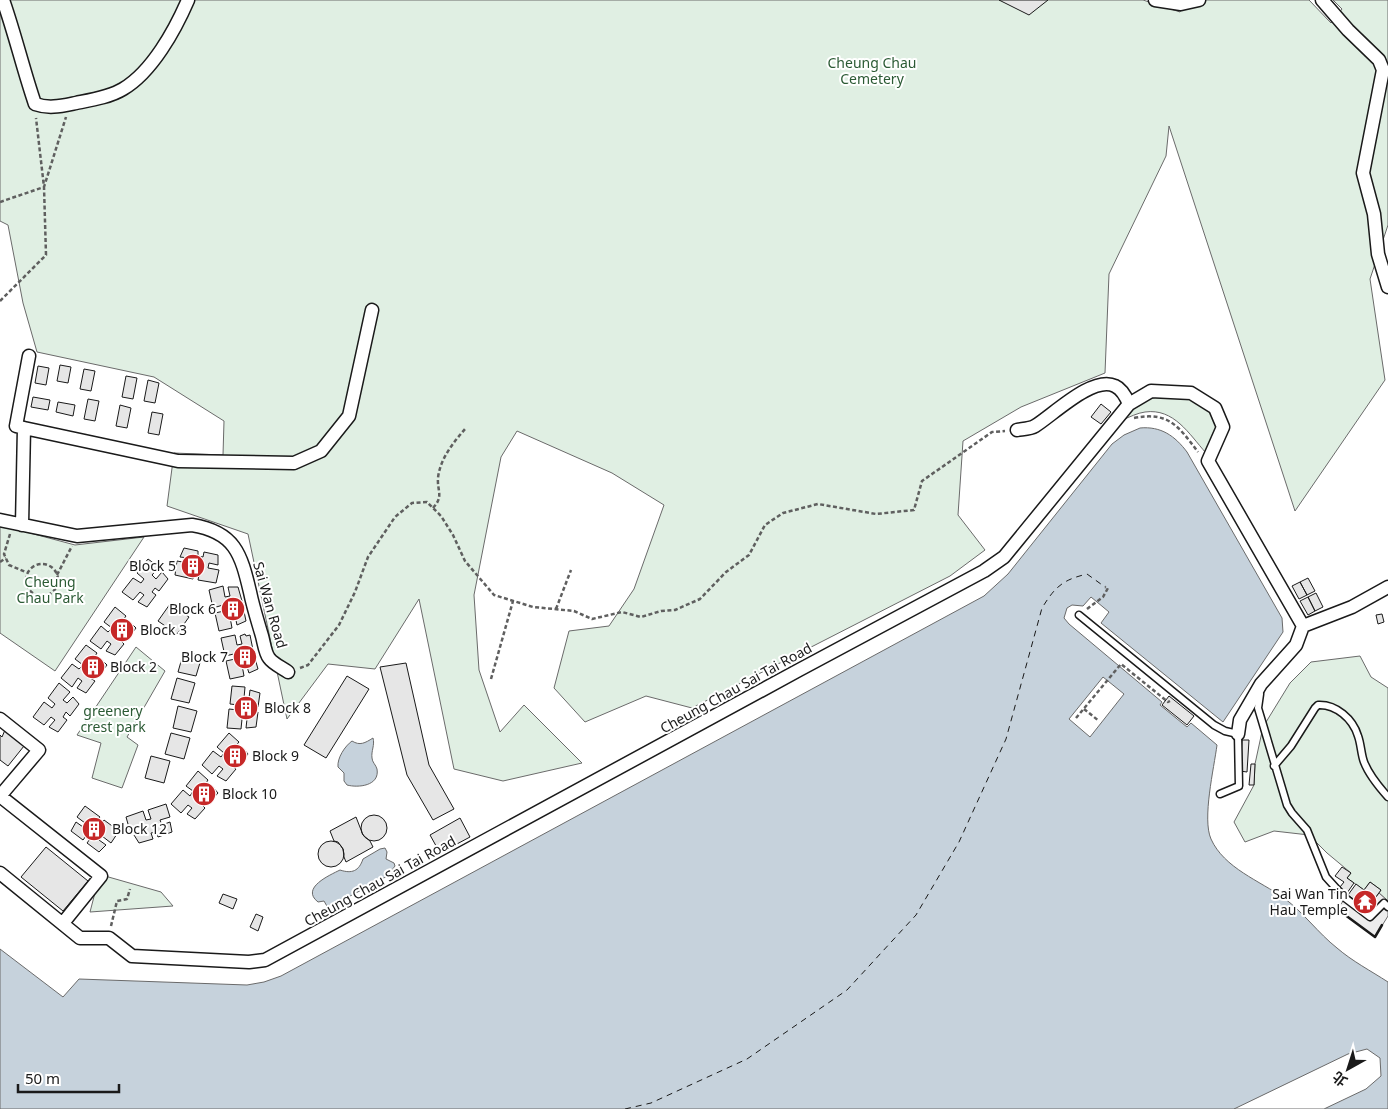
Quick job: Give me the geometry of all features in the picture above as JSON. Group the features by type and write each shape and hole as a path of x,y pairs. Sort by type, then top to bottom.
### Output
{"street":[{"path":"3,0 35,104 44,107 70,104 123,90 159,51 178,21 188,0"},
{"path":"1155,0 1177,4 1187,4 1199,0"},
{"path":"1322,0 1348,30 1379,60 1383,70 1363,173 1374,214 1378,254 1388,288"},
{"path":"30,356 16,426 178,461 294,463 321,451 349,416 372,310"},
{"path":"1016,430 1034,427 1077,395 1103,385 1109,384 1118,387 1125,395 1129,404"},
{"name":"Cheung Chau Sai Tai Road","path":"109,938 132,956 249,962 265,960 277,954 799,670 984,572 1004,557 1129,404 1151,391 1190,393 1215,408 1224,427 1208,461"},
{"path":"18,524 24,428"},
{"path":"1208,461 1303,626"},
{"name":"Sai Wan Road","path":"0,520 77,536 192,525 206,527 217,532 228,540 242,562 269,658 288,672"},
{"path":"1238,734 1240,720 1261,684 1296,645 1303,626 1352,607 1388,587"},
{"path":"0,718 39,750 0,796 101,876 63,923"},
{"path":"0,873 80,938 109,938"}],"lane":[{"path":"1079,615 1214,725 1225,731 1238,734 1239,786 1220,794"},
{"path":"1261,684 1258,708 1287,805 1292,814 1307,830 1326,877 1345,898 1370,917 1384,903 1388,907"},
{"path":"1274,766 1291,746 1315,708 1318,705 1325,705 1338,710 1352,723 1359,736 1366,767 1388,797"}],"path":[{"path":"0,301 46,255 44,187 35,104"},
{"path":"44,187 70,104"},
{"path":"0,202 44,187"},
{"path":"1111,426 1146,415 1174,422 1208,461"},
{"path":"433,508 437,504 441,493 438,479 447,452 465,429"},
{"path":"288,672 308,665 339,625 355,592 368,557 395,518 412,503 427,502 441,516 465,561 494,595 533,607 574,610 592,619 622,612 641,617 661,611 675,610 700,599 726,572 749,555 765,525 782,513 818,504 876,514 914,510 922,481 992,432 1016,430"},
{"path":"18,524 4,554 9,565 28,573"},
{"path":"57,575 77,536"},
{"path":"0,562 6,558"},
{"path":"41,565 51,567 58,580 55,590 47,596 32,592 27,584 28,573 31,569 41,565"},
{"path":"556,609 571,570"},
{"path":"1079,615 1103,597 1108,588 1105,587"},
{"path":"491,679 513,601"},
{"path":"1076,718 1121,664"},
{"path":"1084,709 1099,721"},
{"path":"109,938 117,902 127,899 130,890"}],"green space":[{"name":"Cheung Chau Cemetery","path":"0,0 1143,0 1180,12 1189,0 1309,0 1331,23 1342,9 1333,0 1388,0 1388,225 1370,279 1385,380 1295,511 1169,126 1166,156 1109,274 1105,373 1021,407 963,441 958,515 985,550 950,576 692,708 646,696 585,722 554,688 569,631 609,626 634,589 664,505 612,473 517,431 501,457 474,595 479,670 500,732 524,705 582,763 503,781 454,769 419,599 375,669 328,664 287,719 248,534 167,506 174,453 223,455 224,421 154,377 37,352 23,303 8,225 0,221"},
{"path":"1163,396 1191,399 1211,410 1218,428 1206,453 1180,424 1164,414 1145,412 1122,420 1140,403"},
{"name":"Cheung Chau Park","path":"0,525 75,545 144,537 55,671 0,633"},
{"name":"greenery crest park","path":"136,647 165,671 127,737 138,745 122,788 92,778 101,743 77,735"},
{"path":"1360,656 1371,677 1388,688 1388,901 1379,893 1381,890 1370,882 1364,890 1347,878 1351,873 1309,835 1274,831 1245,842 1234,822 1254,785 1255,764 1263,727 1290,683 1311,662"},
{"path":"105,876 161,892 173,906 90,912 97,885"}],"shaded area":[{"path":"1140,428 1161,430 1167,433 1178,441 1187,452 1282,618 1283,632 1223,722 1101,623 1109,612 1091,597 1083,606 1072,605 1067,608 1064,618 1162,702 1160,705 1187,727 1191,723 1217,745 1208,819 1211,839 1225,858 1243,873 1284,898 1343,953 1388,982 1388,1109 0,1109 0,949 63,997 79,979 247,985 281,976 984,596 1008,574 1112,444 1124,435"},
{"path":"373,738 372,759 377,769 375,779 362,786 347,785 344,781 344,773 338,767 342,752 352,741 362,743"},
{"path":"385,848 387,852 386,859 394,863 395,866 392,870 393,873 328,908 324,901 318,902 313,897 312,892 318,883 340,870 348,872 357,869 363,859"},
{"path":"1379,893 1388,901 1388,916 1375,937 1337,909 1348,895 1367,909"}],"pier":[{"path":"1103,677 1124,694 1090,737 1069,719"},
{"path":"1367,1049 1380,1058 1381,1076 1366,1089 1324,1109 1234,1109 1348,1054"}],"building":[{"path":"999,0 1048,0 1029,15"},
{"path":"60,365 71,367 68,383 57,381"},
{"path":"38,366 49,368 46,385 35,383"},
{"path":"84,369 95,371 91,391 80,389"},
{"path":"126,376 137,378 133,399 122,397"},
{"path":"148,380 159,383 155,403 144,401"},
{"path":"33,397 50,400 48,410 31,407"},
{"path":"88,399 99,401 95,421 84,419"},
{"path":"58,402 75,405 73,416 56,412"},
{"path":"1101,404 1111,412 1101,424 1091,417"},
{"path":"120,405 131,408 127,428 116,426"},
{"path":"152,412 163,414 159,435 148,433"},
{"name":"Block 5","path":"184,548 198,551 198,556 203,557 204,552 218,555 218,565 209,563 208,568 219,570 216,583 198,580 200,570 195,569 193,579 175,575 177,561 188,563 189,558 180,557"},
{"path":"148,559 159,567 152,575 156,579 162,572 168,579 159,591 155,588 152,592 156,595 147,607 138,602 144,595 140,592 133,600 122,592 133,578 141,583 144,579 137,573"},
{"path":"1308,578 1315,591 1307,595 1300,582"},
{"path":"1300,582 1307,595 1299,599 1292,586"},
{"name":"Block 6","path":"223,586 225,597 230,596 228,587 238,587 242,601 236,603 237,608 243,607 246,621 237,625 235,616 230,617 232,628 219,631 215,613 224,611 223,605 213,608 209,590"},
{"path":"1316,593 1323,607 1315,611 1308,597"},
{"path":"1308,597 1315,611 1308,615 1300,601"},
{"path":"170,604 189,617 177,634 158,621"},
{"name":"Block 3","path":"115,607 126,616 120,624 124,627 129,621 136,628 127,640 123,636 120,640 124,644 115,655 106,651 111,644 107,641 101,649 90,641 101,626 108,632 112,628 104,622"},
{"path":"1382,614 1384,622 1378,624 1376,615"},
{"name":"Block 7","path":"245,634 246,636 250,635 253,650 248,651 249,656 254,655 258,669 249,673 246,664 242,665 244,676 230,679 226,661 235,659 234,654 225,656 221,638 235,635 237,645 242,644 240,636"},
{"name":"Block 2","path":"86,645 97,653 91,662 95,665 100,658 107,665 98,677 94,674 90,678 95,681 86,693 77,688 82,681 78,678 72,687 61,678 72,664 79,669 83,665 75,659"},
{"path":"184,651 202,656 196,676 178,672"},
{"path":"406,663 429,765 454,809 433,820 407,775 380,667"},
{"path":"347,676 369,689 326,758 304,745"},
{"path":"177,678 195,683 189,703 171,699"},
{"path":"59,683 70,692 63,700 67,703 73,697 79,704 70,716 66,712 63,717 67,720 58,732 49,727 55,720 51,717 44,725 33,717 44,702 52,708 55,704 48,698"},
{"name":"Block 8","path":"232,686 245,687 244,698 249,698 250,690 260,693 258,707 253,707 253,712 258,712 256,727 246,728 247,719 242,719 241,729 227,728 229,709 238,710 239,705 230,704"},
{"path":"1169,696 1194,716 1187,725 1162,705"},
{"path":"178,706 197,711 191,732 173,728"},
{"path":"5,730 24,746 8,766 0,760 0,735 2,737"},
{"path":"171,733 190,738 184,759 165,754"},
{"name":"Block 9","path":"229,733 239,742 232,750 236,753 242,747 248,754 239,765 235,762 232,766 236,769 226,781 217,776 223,769 219,766 212,774 202,765 213,751 221,757 224,753 217,747"},
{"path":"1242,740 1249,740 1247,772 1240,771"},
{"path":"151,756 170,761 164,783 145,778"},
{"path":"1251,764 1255,764 1254,785 1249,785"},
{"name":"Block 10","path":"198,771 208,780 202,789 206,792 211,785 218,793 208,804 204,801 201,804 205,808 195,819 187,814 192,808 188,805 181,813 171,804 183,790 190,796 193,791 186,786"},
{"path":"166,804 170,817 160,820 162,825 170,822 172,832 158,837 156,832 151,833 153,839 139,843 134,835 142,832 140,827 130,831 126,817 143,811 146,820 151,819 148,810"},
{"name":"Block 12","path":"85,806 100,817 94,824 99,828 104,820 119,831 111,843 102,836 99,840 106,845 99,852 87,843 90,839 86,836 83,840 71,831 76,822 83,827 85,823 77,817"},
{"path":"374,815 383,819 387,828 383,837 374,841 365,837 361,828 365,819"},
{"path":"356,817 363,835 370,841 373,847 346,862 343,849 338,842 334,841 330,831"},
{"path":"460,818 470,837 440,853 430,835"},
{"path":"331,841 340,845 344,854 340,863 331,867 322,863 318,854 322,845"},
{"path":"46,847 88,881 63,911 21,877"},
{"path":"1342,867 1351,873 1347,878 1354,883 1347,893 1340,887 1344,882 1335,876"},
{"name":"Sai Wan Tin Hau Temple","path":"1370,882 1381,890 1367,909 1348,895 1356,884 1364,890"},
{"path":"223,894 237,899 233,909 219,903"},
{"path":"256,914 263,917 258,931 250,927"}],"ferry route":[{"path":"625,1109 651,1103 747,1059 847,990 916,915 959,842 1006,739 1042,608 1060,585 1078,576 1087,574 1105,587"}],"wall":[{"path":"1337,909 1375,937 1382,925"}],"place":[{"name":"Block 5","path":"193,566"},
{"name":"Block 6","path":"233,609"},
{"name":"Block 3","path":"122,630"},
{"name":"Block 7","path":"245,657"},
{"name":"Block 2","path":"93,667"},
{"name":"Block 8","path":"246,708"},
{"name":"Block 9","path":"235,756"},
{"name":"Block 10","path":"204,794"},
{"name":"Block 12","path":"94,829"},
{"name":"Sai Wan Tin Hau Temple","path":"1365,902"}]}
